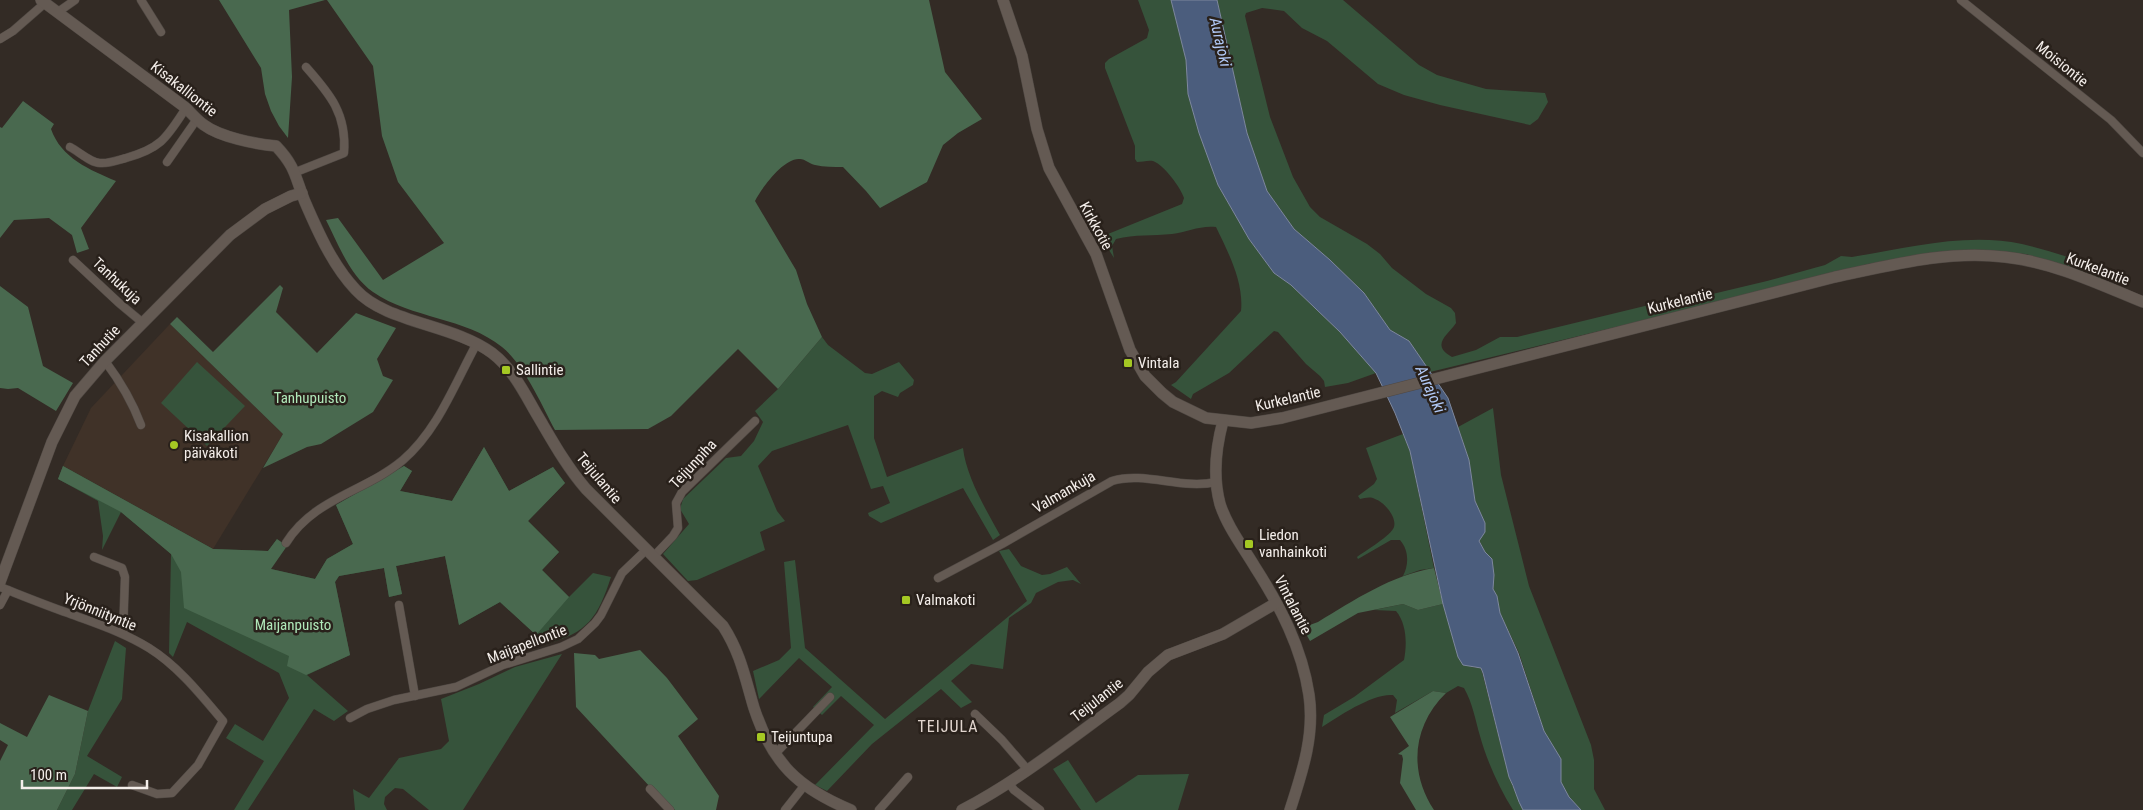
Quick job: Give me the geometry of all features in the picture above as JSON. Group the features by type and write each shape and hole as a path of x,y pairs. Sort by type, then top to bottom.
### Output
{"street":[{"path":"58,12 74,0"},
{"path":"142,0 161,32"},
{"name":"Kirkkotie","path":"1003,0 1022,56 1036,129 1046,162 1055,182 1096,254 1130,350 1145,376 1162,393 1186,409 1206,418 1223,421"},
{"name":"Moisiontie","path":"1961,0 2111,120 2143,153"},
{"path":"0,39 13,31 43,2"},
{"name":"Kisakalliontie","path":"43,2 216,132 262,145 276,146 289,160 296,172 302,194"},
{"path":"296,172 344,153 344,128 338,109 306,67"},
{"path":"70,147 98,163 138,155 154,148 169,135 186,108"},
{"path":"167,162 197,119"},
{"name":"Tanhutie","path":"0,582 61,422 75,396 105,361 230,235 265,209 291,196 302,194"},
{"name":"Teijulantie","path":"302,194 322,239 353,288 362,297 380,308 477,343 490,351 506,366 521,387 572,472 649,554 723,626 730,636 741,660 762,728 775,754 804,786 821,797 850,810"},
{"name":"Kurkelantie","path":"1223,421 1252,423 1282,418 1835,277 1927,258 1989,255 2025,260 2095,282 2143,302"},
{"name":"Tanhukuja","path":"73,260 143,323"},
{"path":"286,543 294,530 314,511 380,476 406,458 436,420 477,343"},
{"path":"105,361 134,404 141,425"},
{"name":"Teijunpiha","path":"649,554 673,536 678,528 676,504 682,492 754,421"},
{"name":"Vintalantie","path":"1223,421 1218,436 1216,482 1220,504 1231,528 1276,603 1296,646 1309,697 1310,716 1307,753 1290,810"},
{"name":"Valmankuja","path":"938,578 1112,481 1127,478 1205,484 1216,482"},
{"name":"Maijapellontie","path":"350,718 376,706 456,687 503,665 560,647 578,639 601,615 622,573 649,554"},
{"path":"94,556 122,568 125,577 123,633"},
{"name":"Yrjönniityntie","path":"0,587 123,633 151,650 177,671 223,721 198,766 172,793 157,794 132,786"},
{"path":"0,605 8,590"},
{"name":"Teijulantie","path":"962,810 1008,782 1120,703 1148,672 1168,655 1223,634 1276,603"},
{"path":"399,605 415,696"},
{"path":"775,754 830,697"},
{"path":"975,714 1002,740 1027,769"},
{"path":"879,810 908,777"},
{"path":"1008,782 1014,790 1040,810"},
{"path":"785,810 804,786"},
{"path":"650,789 670,810"}],"shaded area":[{"name":"Kisakallion päiväkoti","path":"170,324 283,434 213,549 63,466 91,408"}],"green space":[{"path":"219,0 325,0 289,10 292,77 288,138 271,111 265,94 261,68"},
{"path":"327,0 929,0 945,72 982,119 958,133 943,145 927,182 880,208 843,167 818,166 802,159 794,160 780,168 762,189 755,201 796,270 807,304 822,337 778,389 738,349 671,416 648,429 555,430 518,364 502,347 472,330 404,308 373,292 351,269 340,249 326,220 338,218 383,280 444,243 398,182 382,136 373,66"},
{"path":"1138,0 1171,0 1186,60 1188,94 1218,185 1249,239 1274,273 1291,285 1340,332 1376,373 1348,383 1325,387 1324,381 1320,376 1306,364 1278,332 1274,331 1229,373 1193,394 1191,399 1171,385 1176,382 1241,311 1241,300 1238,278 1216,227 1199,228 1172,234 1116,239 1112,246 1114,258 1099,234 1103,236 1182,204 1184,198 1176,183 1157,163 1153,161 1137,162 1135,159 1135,146 1105,68 1105,63 1109,59 1147,38 1149,30"},
{"path":"1217,0 1343,0 1419,65 1437,75 1486,89 1545,93 1548,102 1538,119 1530,125 1440,105 1404,95 1378,84 1327,41 1302,28 1284,11 1262,8 1246,13 1245,16 1270,117 1293,177 1310,207 1320,217 1367,244 1380,254 1392,268 1426,294 1451,308 1455,313 1456,323 1441,344 1446,353 1452,357 1476,350 1500,337 1517,337 1653,304 1704,296 1825,265 1841,256 1852,257 1958,240 2001,241 2035,247 2127,279 2106,280 2026,254 1987,252 1908,257 1868,264 1798,283 1430,372 1409,341 1390,330 1364,293 1294,229 1267,191 1247,133"},
{"path":"23,101 54,124 51,129 62,148 69,155 96,172 116,181 81,228 89,249 77,253 72,235 49,218 14,220 0,238 0,127 2,128"},
{"name":"Tanhupuisto","path":"280,285 283,288 276,312 317,353 356,313 396,328 377,359 383,376 393,380 373,412 321,444 307,447 263,468 283,434 170,324 177,317 213,352"},
{"path":"0,286 28,307 43,366 73,383 56,411 18,388 0,388"},
{"path":"822,337 828,345 865,373 872,374 899,362 914,380 913,385 900,393 898,397 882,391 874,396 874,438 887,477 963,448 972,481 1000,535 993,540 963,488 881,523 869,516 868,513 890,503 883,486 871,489 848,425 772,451 758,466 777,511 785,521 760,532 765,550 697,580 688,581 663,554 689,524 680,509 683,499 726,458 741,456 754,441 763,422 755,411 778,389"},
{"path":"197,362 245,406 207,446 161,403"},
{"path":"1493,408 1501,475 1529,586 1591,745 1594,760 1594,789 1605,810 1581,810 1569,797 1561,782 1561,759 1544,731 1519,653 1500,613 1497,596 1493,589 1492,559 1485,552 1479,540 1485,532 1485,523 1475,501 1469,460 1458,427"},
{"path":"1403,434 1410,451 1434,568 1420,570 1403,576 1407,558 1405,548 1400,540 1391,540 1358,559 1357,557 1378,543 1394,527 1392,515 1382,503 1373,498 1360,499 1358,496 1374,484 1377,479 1366,448"},
{"name":"Maijanpuisto","path":"484,447 509,491 553,467 565,483 528,521 559,552 542,570 569,597 593,573 611,577 596,613 582,629 560,640 546,644 500,602 459,625 445,556 396,566 402,594 389,597 384,568 339,576 335,582 350,655 307,675 348,711 334,721 314,709 248,810 234,810 264,761 226,738 235,724 263,741 289,698 279,673 187,622 173,657 169,653 171,554 121,512 102,550 103,536 98,501 58,479 63,466 213,549 268,551 277,539 271,569 315,579 327,559 353,544 336,505 404,466 412,471 400,491 452,501"},
{"name":"Maijanpuisto","path":"484,447 509,491 553,467 565,483 528,521 559,552 542,570 569,597 536,635 500,602 459,625 445,556 396,566 402,594 389,597 384,568 339,576 335,582 350,655 306,675 287,666 289,656 184,608 181,572 171,554 121,512 58,479 63,466 213,549 268,551 277,539 287,546 271,569 315,579 327,559 353,544 336,505 404,466 412,471 400,491 452,501"},
{"path":"1009,549 1021,566 1042,575 1067,567 1081,584 1073,580 1058,582 1036,593 1031,603 1009,618 1003,669 971,664 951,681 972,702 961,708 941,689 872,744 827,791 815,785 874,725 841,696 822,715 813,707 832,687 799,658 759,699 753,671 779,660 791,648 784,562 795,560 805,648 885,719 1027,601 999,551"},
{"path":"1434,568 1443,604 1418,610 1403,604 1358,613 1310,641 1301,625 1307,626 1318,622 1388,582 1418,571"},
{"path":"1403,604 1418,610 1443,604 1458,657 1471,667 1481,668 1509,777 1523,810 1513,810 1498,784 1486,755 1472,706 1464,688 1458,686 1446,693 1433,691 1395,713 1397,700 1393,695 1385,695 1356,706 1322,727 1324,715 1354,697 1404,660 1406,648 1405,635 1400,616 1396,611 1374,610"},
{"path":"115,641 126,648 122,699 87,756 122,777 117,787 94,774 72,810 57,810 75,774 88,711"},
{"path":"640,650 667,678 698,719 678,736 719,796 716,810 675,810 652,789 576,707 574,653 595,655 599,659"},
{"path":"562,654 463,810 429,810 403,789 395,788 385,797 384,804 387,810 355,810 353,789 369,798 399,758 441,749 449,741 441,699 515,667"},
{"path":"1433,691 1446,693 1427,719 1421,734 1418,764 1420,780 1434,810 1416,810 1400,783 1403,759 1402,755 1398,754 1409,746 1390,717"},
{"path":"49,695 88,711 75,774 57,810 0,810 0,761 8,745 0,740 0,723 27,737"},
{"path":"1068,760 1096,803 1138,775 1189,774 1178,810 1081,810 1053,769"}],"water":[{"name":"Aurajoki","path":"1171,0 1217,0 1247,133 1267,191 1294,229 1364,293 1390,330 1409,341 1448,398 1469,460 1475,501 1485,523 1485,532 1479,541 1485,552 1492,559 1493,589 1497,596 1500,613 1518,653 1544,731 1561,759 1561,782 1569,797 1581,810 1523,810 1509,777 1481,668 1463,665 1458,657 1443,604 1410,451 1395,413 1376,373 1340,332 1291,285 1274,273 1249,239 1218,185 1199,133 1188,94 1186,60"}],"place":[{"name":"Vintala","path":"1128,363"},
{"name":"Sallintie","path":"506,370"},
{"name":"Kisakallion päiväkoti","path":"174,445"},
{"name":"Liedon vanhainkoti","path":"1249,544"},
{"name":"Valmakoti","path":"906,600"},
{"name":"Teijuntupa","path":"761,737"}],"district":[{"name":"TEIJULA","path":"948,726"}]}
